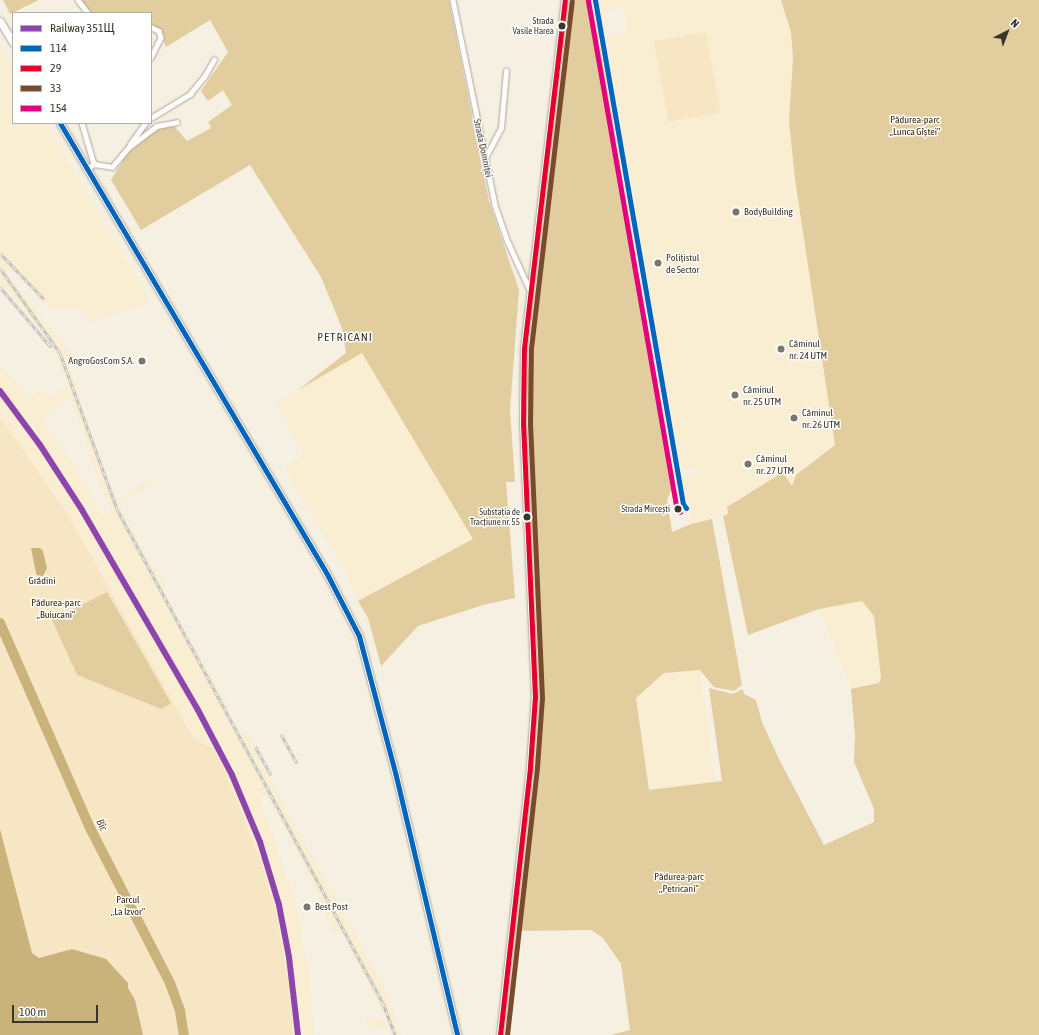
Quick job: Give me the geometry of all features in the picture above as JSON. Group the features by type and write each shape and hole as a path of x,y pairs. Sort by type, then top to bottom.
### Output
{"main road":[{"path":"500,1035 530,766 534,696 523,425 523,368 530,290 565,0"},
{"path":"0,21 12,41"},
{"path":"61,124 327,574 359,636 396,776 457,1035"}],"street":[{"path":"78,0 87,12"},
{"name":"Strada Domniței","path":"453,0 495,205 508,242 530,290"},
{"path":"152,28 159,31 161,38 152,56"},
{"path":"152,117 190,94 204,77 214,60"},
{"path":"485,158 501,128 506,71"},
{"path":"128,148 157,126 177,122"},
{"path":"82,124 94,164"},
{"path":"87,169 94,164 112,167 128,148 144,124"}],"shaded area":[{"path":"599,0 781,0 791,32 795,179 835,445 796,475 792,486 783,472 728,514 691,524 682,475 699,473 699,466 681,468 606,36 627,32 623,7 601,11"},
{"path":"0,45 12,65 12,124 47,124 151,302 89,322 79,306 71,310 68,306 51,309 11,268 6,273 74,358 69,365 79,389 76,391 115,501 152,479 154,483 119,502 148,560 162,579 167,590 164,592 228,706 227,710 242,735 248,732 254,742 251,744 386,991 401,1035 391,1035 389,1027 366,1026 365,1017 387,1021 341,929 333,933 315,887 266,794 259,797 295,899 310,978 314,1035 286,1035 195,740 65,510 0,417 0,364 30,398 42,390 50,398 68,386 46,336 0,283","holes":["70,394 98,483 112,510 102,516 75,467 41,418 61,404"]},
{"path":"362,353 473,539 358,601 346,573 284,467 304,456 276,404"},
{"path":"31,548 40,548 43,551 47,568 43,576 38,577 36,573"},
{"path":"862,601 874,616 881,678 879,683 851,689 819,609"},
{"path":"700,670 715,782 649,790 636,698 664,673"},
{"path":"0,829 32,953 39,958 72,949 106,959 128,983 128,988 135,1000 143,1035 0,1035"}],"green space":[{"path":"3,0 39,0 12,12 10,14"},
{"path":"81,0 449,0 489,201 519,290 510,410 515,482 506,482 515,598 483,605 418,626 381,666 368,618 358,601 473,539 362,353 298,390 346,353 342,328 321,277 250,165 141,230 111,180 126,155 151,133 165,127 175,127 187,141 211,128 208,122 232,105 223,90 208,101 201,91 228,52 210,20 166,47 158,27 152,26 152,12 90,12"},
{"name":"Pădurea-parc „Lunca Gîștei”","path":"572,0 591,0 601,53 674,483 667,500 672,532 691,524 712,519 742,685 734,691 714,687 700,670 664,673 636,698 649,790 722,781 709,688 733,694 743,689 744,694 756,700 762,722 778,757 824,845 874,822 874,809 854,762 855,735 851,689 879,683 881,678 874,616 862,601 819,609 748,635 723,516 728,514 727,507 783,472 792,486 796,475 835,445 795,179 789,121 793,59 791,32 781,0 1039,0 1039,1035 611,1035 630,1030 621,964 603,938 591,930 520,931 539,778 542,729 527,380"},
{"path":"706,32 720,113 668,122 654,41"},
{"name":"Parcul „La Izvor”","path":"0,417 65,510 194,739 214,749 227,776 262,864 276,913 290,992 293,1035 0,1035"},
{"path":"107,592 171,703 161,709 77,675 52,620"}],"waterway":[{"name":"Bîc","path":"0,623 89,826 170,983 180,1011 184,1035"},
{"name":"Bîc","path":"0,633 6,634"}],"railway":[{"path":"0,253 44,299"},
{"path":"0,268 60,353 117,509 383,1003 395,1035"},
{"path":"0,287 51,347"},
{"path":"281,734 297,763"},
{"path":"255,746 271,775"}],"rail line":[{"name":"351Щ","path":"0,391 40,445 82,510 198,710 232,775 260,842 279,905 289,957 298,1035"}],"transit line":[{"name":"29","path":"500,1035 530,766 535,697 523,425 524,348 565,0"},
{"name":"114","path":"595,0 683,504 686,508"},
{"name":"33","path":"507,1035 537,767 542,698 530,425 531,348 572,1"},
{"name":"154","path":"588,1 676,505 680,512"},
{"name":"114","path":"61,124 327,574 359,636 396,776 457,1035"}],"place":[{"name":"Strada Vasile Harea","path":"562,26"},
{"name":"BodyBuilding","path":"736,212"},
{"name":"Polițistul de Sector","path":"658,263"},
{"name":"Căminul nr. 24 UTM","path":"781,349"},
{"name":"AngroGosCom S.A.","path":"142,361"},
{"name":"Căminul nr. 25 UTM","path":"735,395"},
{"name":"Căminul nr. 26 UTM","path":"794,418"},
{"name":"Căminul nr. 27 UTM","path":"748,464"},
{"name":"Strada Mircești","path":"678,509"},
{"name":"Substația de Tracțiune nr. 55","path":"527,517"},
{"name":"Best Post","path":"307,907"}],"district":[{"name":"PETRICANI","path":"345,338"}],"park label":[{"name":"Grădini","path":"42,581"},
{"name":"Pădurea-parc „Buiucani”","path":"56,608"},
{"name":"Pădurea-parc „Petricani”","path":"679,882"}]}
